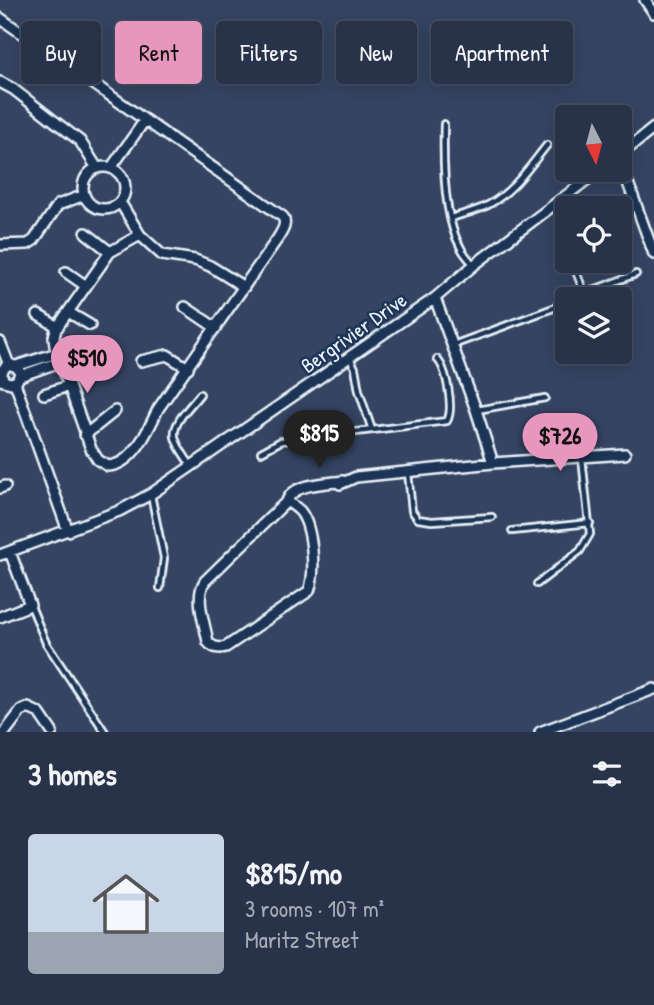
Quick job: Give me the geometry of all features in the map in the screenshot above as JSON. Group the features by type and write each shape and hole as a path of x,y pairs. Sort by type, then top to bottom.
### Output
{"street":[{"path":"645,0 654,13"},
{"path":"0,18 283,217 284,227 158,409 150,428 115,466 103,464 91,449 54,337 58,327 110,252 140,235"},
{"path":"0,82 13,89 79,141 97,168"},
{"path":"111,168 145,120"},
{"path":"632,145 654,128"},
{"path":"97,168 117,171 124,182 125,189 120,202 108,208 101,209 89,202 84,195 83,183 97,168"},
{"name":"Bergrivier Drive","path":"0,555 118,511 151,494 435,298 584,182"},
{"path":"628,182 654,254"},
{"path":"0,245 29,244 58,205 84,195"},
{"path":"120,202 140,235 162,255 202,263 223,272 244,287"},
{"path":"86,233 110,252"},
{"path":"66,272 86,286"},
{"path":"435,298 493,463"},
{"path":"185,307 216,328"},
{"path":"68,312 90,326"},
{"path":"38,315 58,327"},
{"path":"0,342 12,365 20,370 17,379 68,531"},
{"path":"141,361 167,355 188,368"},
{"path":"59,358 8,383 1,376 4,367 59,358"},
{"path":"44,394 68,386"},
{"path":"85,435 115,411"},
{"path":"287,501 299,510 309,532 314,576 309,591 226,647 211,646 200,598 201,586 287,501 290,493 300,488 356,477 625,453"},
{"path":"333,489 343,481"},
{"path":"0,617 30,606 10,552"},
{"path":"540,732 654,689"},
{"path":"5,732 21,711 28,708 39,713 52,732"}],"lane":[{"path":"444,124 444,176 451,218 460,246 474,265"},
{"path":"451,218 488,205 502,195 547,145"},
{"path":"602,287 636,274"},
{"path":"452,345 555,307"},
{"path":"350,358 372,430"},
{"path":"261,452 281,441 447,421 451,414 444,371 437,359"},
{"path":"192,467 175,438 175,433 178,422 200,394"},
{"path":"476,410 545,398"},
{"path":"537,584 586,544 590,534 582,457"},
{"path":"408,472 412,511 418,519 432,521 492,517"},
{"path":"151,494 164,558 160,588"},
{"path":"512,531 590,523"},
{"path":"30,606 46,643 105,732"}]}
